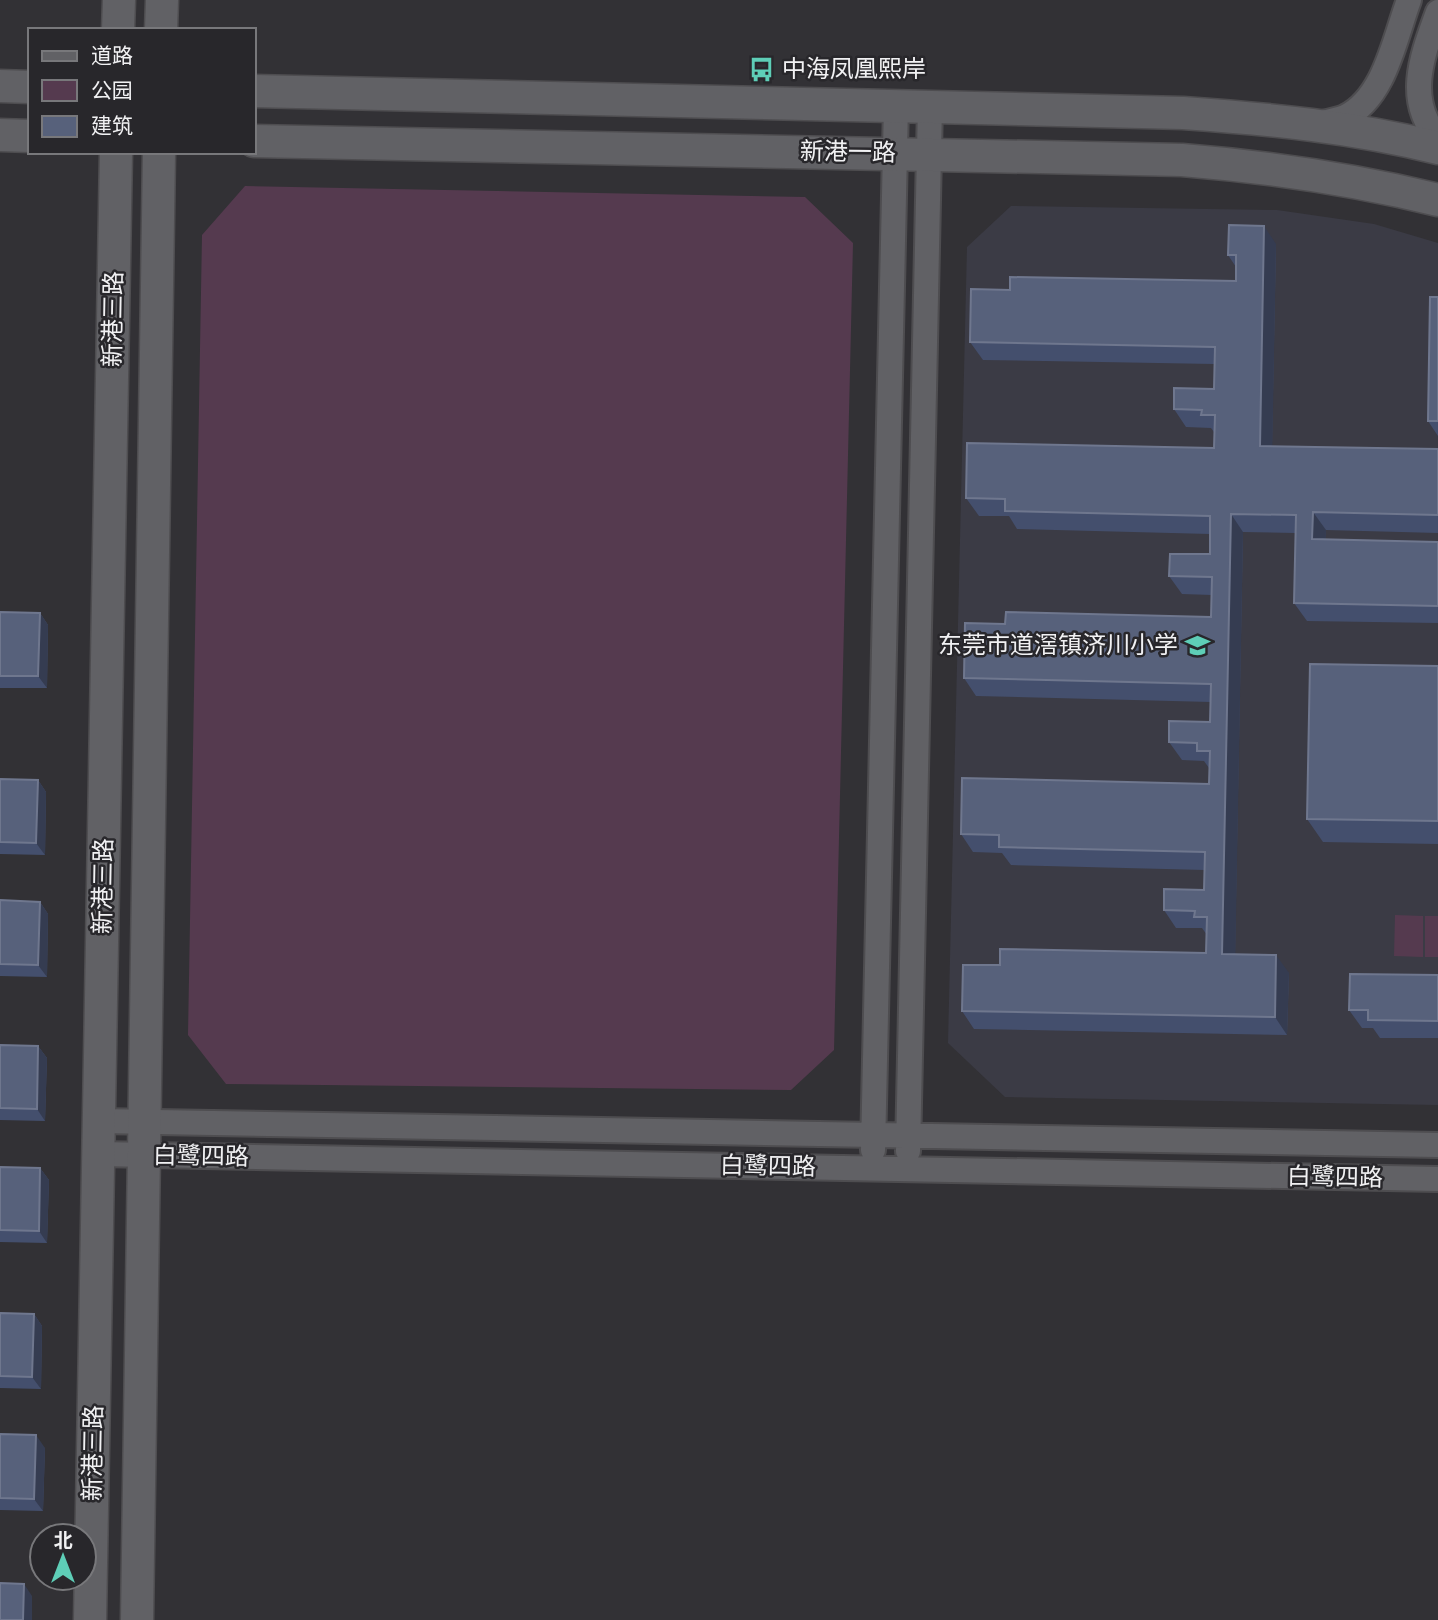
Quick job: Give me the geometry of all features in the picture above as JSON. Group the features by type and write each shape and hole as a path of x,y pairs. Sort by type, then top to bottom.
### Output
{"street":[{"path":"118,28 119,0"},
{"path":"161,28 162,0"},
{"path":"1313,125 1346,116 1362,103 1379,82 1409,0"},
{"path":"1438,12 1417,75 1419,103 1429,129 1438,138"},
{"path":"0,86 28,87"},
{"name":"新港一路","path":"256,91 1183,113 1381,134 1438,148"},
{"path":"873,1168 896,105"},
{"path":"907,1169 930,105"},
{"path":"0,135 28,136"},
{"name":"新港一路","path":"256,141 1182,160 1261,167 1372,184 1438,200"},
{"name":"新港三路","path":"90,1620 116,154"},
{"name":"新港三路","path":"137,1620 142,1122 159,154"},
{"name":"白鹭四路","path":"99,1121 1438,1144"},
{"name":"白鹭四路","path":"99,1154 1438,1179"}],"shaded area":[{"name":"东莞市道滘镇济川小学","path":"1011,206 1277,210 1374,224 1438,243 1438,1105 1005,1097 948,1043 967,247"}],"green space":[{"path":"245,186 805,197 853,243 834,1050 791,1090 226,1084 188,1035 202,235"},
{"path":"1395,915 1423,916 1423,957 1394,956"},
{"path":"1425,916 1438,916 1438,957 1425,957"}],"building":[{"path":"1229,225 1264,226 1260,446 1438,449 1438,515 1313,512 1312,539 1438,542 1438,606 1294,603 1296,515 1231,514 1222,954 1276,955 1275,1017 962,1011 963,965 1000,965 1000,949 1206,953 1207,917 1194,917 1195,911 1164,910 1164,889 1204,890 1205,852 999,847 999,835 961,834 962,778 1209,784 1210,751 1197,751 1197,743 1169,742 1169,721 1210,722 1211,684 964,678 965,623 1005,624 1006,612 1211,617 1212,577 1169,576 1170,554 1210,554 1210,516 1005,511 1005,499 966,498 967,443 1214,448 1215,415 1201,415 1202,410 1174,409 1174,388 1214,389 1215,347 970,342 971,289 1010,290 1010,277 1236,281 1236,255 1228,255"},
{"path":"1430,297 1438,297 1438,421 1428,421"},
{"path":"0,612 40,613 38,676 0,676"},
{"path":"1310,664 1438,666 1438,821 1307,819"},
{"path":"0,779 38,780 36,843 0,842"},
{"path":"0,900 40,902 38,965 0,964"},
{"path":"1350,974 1438,975 1438,1021 1368,1020 1368,1010 1349,1010"},
{"path":"0,1045 38,1046 37,1109 0,1108"},
{"path":"0,1167 40,1168 39,1231 0,1230"},
{"path":"0,1313 34,1314 32,1377 0,1376"},
{"path":"0,1434 36,1435 34,1499 0,1498"},
{"path":"0,1583 24,1584 23,1620 0,1620"}],"place":[{"name":"中海凤凰熙岸","path":"762,69"},
{"name":"东莞市道滘镇济川小学","path":"1198,645"}]}
